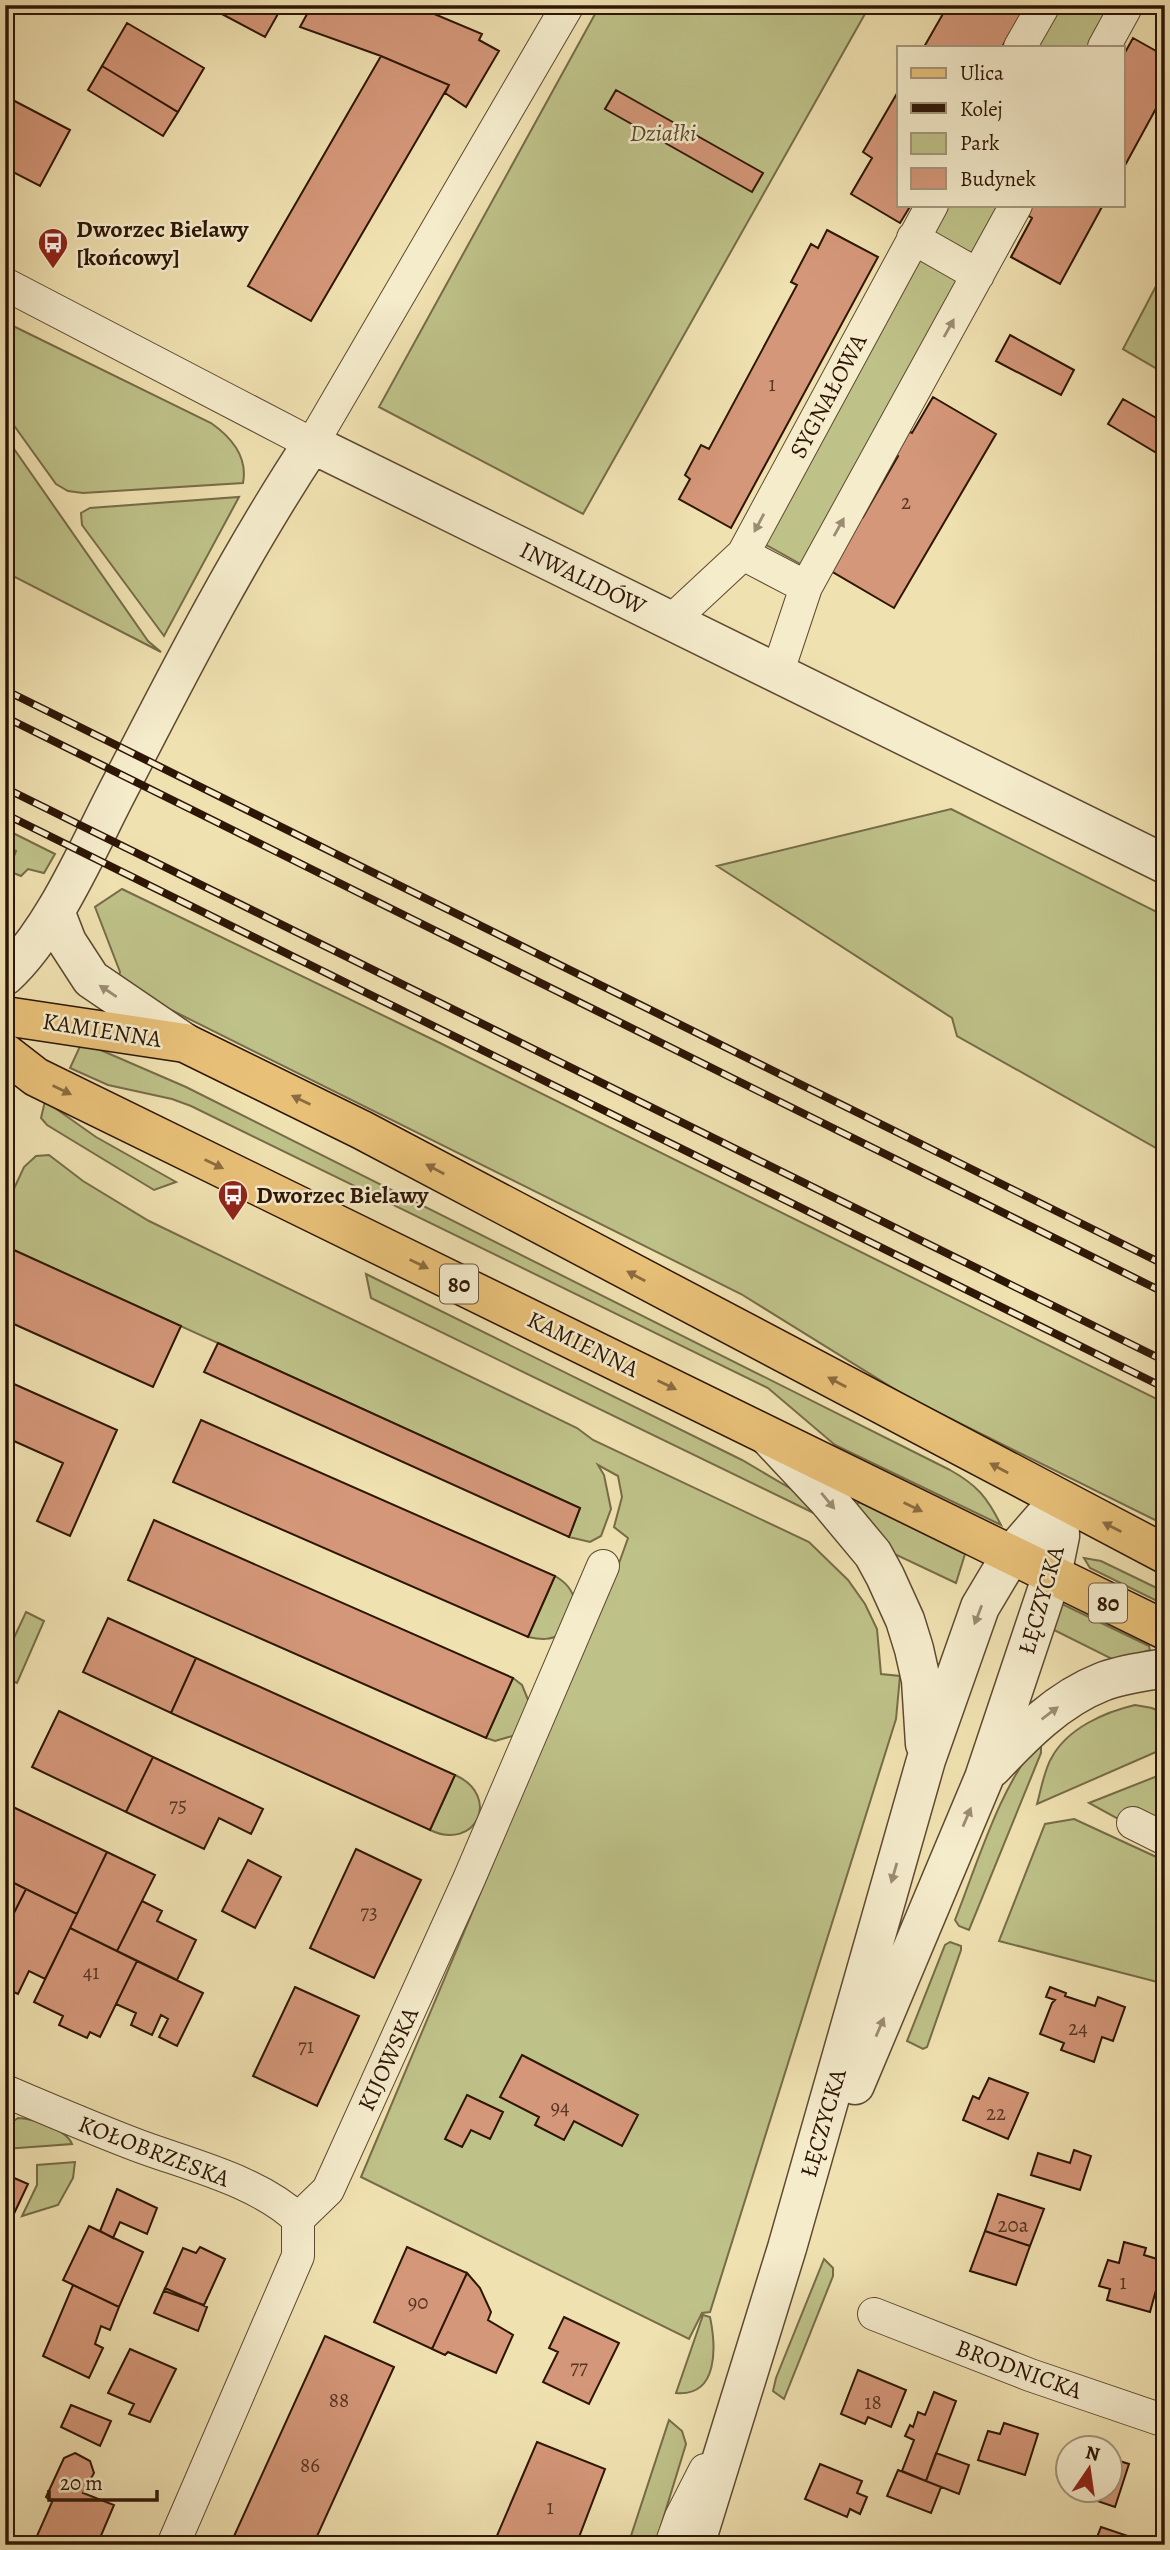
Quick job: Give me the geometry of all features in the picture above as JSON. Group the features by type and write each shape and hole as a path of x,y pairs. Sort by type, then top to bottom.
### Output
{"main road":[{"name":"KAMIENNA","path":"5,1016 185,1043 362,1130 1165,1554"},
{"name":"KAMIENNA","path":"5,1053 36,1077 1165,1630"}],"street":[{"path":"5,976 20,962 55,911 188,654 274,501 312,444 568,5"},
{"path":"1021,46 1044,5"},
{"path":"1105,46 1127,5"},
{"name":"SYGNAŁOWA","path":"670,621 743,554 931,206"},
{"path":"778,671 806,587 1015,206"},
{"path":"914,238 978,275"},
{"name":"INWALIDÓW","path":"5,284 312,444 670,621 778,671 1165,864"},
{"path":"743,554 806,587"},
{"path":"55,911 68,942 91,979 185,1043"},
{"path":"765,1433 828,1500 873,1554 897,1600 921,1681 926,1760"},
{"name":"ŁĘCZYCKA","path":"695,2545 787,2248 926,1760 980,1607 1011,1555 1059,1500"},
{"name":"ŁĘCZYCKA","path":"787,2248 984,1778 1052,1575 1060,1536 1059,1500"},
{"name":"KIJOWSKA","path":"298,2219 328,2190 469,1879 603,1566"},
{"path":"984,1778 1019,1739 1048,1714 1073,1698 1101,1682 1165,1668"},
{"path":"1133,1823 1165,1839"},
{"name":"KOŁOBRZESKA","path":"5,2091 112,2136 243,2184 281,2202 298,2219"},
{"path":"173,2545 298,2256 298,2219"},
{"name":"BRODNICKA","path":"874,2314 1030,2375 1165,2421"},
{"path":"671,2545 681,2517 738,2407"}],"green space":[{"name":"Działki","path":"600,5 870,5 583,514 379,407"},
{"path":"1057,5 1114,5 1092,46 1034,46"},
{"path":"944,206 1001,206 973,257 929,233"},
{"path":"919,253 964,277 804,566 759,541"},
{"path":"1165,269 1165,357 1159,370 1123,349"},
{"path":"5,322 211,423 231,441 240,456 243,483 83,493 68,491 56,484 5,413"},
{"path":"5,436 148,641 161,652 5,572"},
{"path":"239,497 164,636 82,525 81,513 90,508"},
{"path":"951,809 1165,916 1165,1153 957,1036 952,1018 717,866"},
{"path":"5,829 55,854 44,873 28,869 21,876 11,872 10,867 16,851 5,845"},
{"path":"122,889 440,1043 1165,1403 1165,1525 909,1398 741,1294 117,983 120,972 95,907"},
{"path":"82,1042 186,1087 950,1470 980,1493 1001,1525 835,1445 768,1388 191,1106 172,1099 108,1085 70,1068"},
{"path":"45,1101 96,1137 176,1182 154,1190 47,1125 41,1118"},
{"path":"49,1155 83,1181 149,1221 577,1428 593,1440 809,1542 848,1580 865,1604 877,1629 881,1674 900,1676 896,1719 710,2312 702,2313 689,2339 361,2177 618,1566 628,1538 614,1527 622,1497 618,1476 598,1465 604,1475 611,1509 601,1536 590,1542 569,1537 580,1508 5,1246 5,1208 24,1167 36,1156"},
{"path":"366,1274 742,1460 793,1490 824,1518 371,1298"},
{"path":"859,1502 965,1554 956,1583 886,1550 855,1506"},
{"path":"1084,1558 1101,1561 1165,1592 1165,1605 1090,1568"},
{"path":"555,1576 568,1587 576,1603 562,1634 546,1639 528,1637"},
{"path":"1062,1604 1149,1646 1150,1650 1116,1661 1052,1629"},
{"path":"26,1612 44,1621 17,1683 5,1678 5,1657"},
{"path":"513,1678 522,1685 531,1707 519,1734 495,1741 486,1738"},
{"path":"1135,1705 1165,1714 1165,1748 1037,1804 1049,1762 1059,1747 1088,1723"},
{"path":"1041,1739 1041,1753 969,1930 959,1926 955,1920 991,1825 1026,1758"},
{"path":"1165,1773 1164,1821 1143,1817 1120,1820 1089,1803"},
{"path":"455,1775 469,1784 480,1807 471,1828 460,1834 446,1835 430,1830"},
{"path":"1074,1819 1165,1861 1165,1984 999,1941 1045,1824"},
{"path":"950,1942 961,1946 961,1950 927,2047 923,2049 907,2041 945,1945"},
{"path":"18,2118 56,2129 72,2144 5,2149 5,2127"},
{"path":"75,2162 73,2178 58,2205 22,2216 37,2185 37,2165"},
{"path":"824,2259 833,2268 833,2276 784,2399 773,2391 776,2378"},
{"path":"703,2315 710,2317 712,2329 711,2367 700,2387 690,2392 676,2393"},
{"path":"669,2420 682,2431 686,2444 655,2545 628,2545"}],"building":[{"path":"225,5 283,5 265,37 220,13"},
{"path":"312,5 413,5 482,34 479,40 499,51 466,107 445,93 449,85 381,56 300,27"},
{"path":"948,5 1027,5 1003,46 925,46"},
{"path":"127,23 204,68 178,112 102,66"},
{"path":"1133,38 1165,56 1165,92 1124,167 1124,54"},
{"path":"381,56 449,85 311,321 248,286"},
{"path":"102,66 178,112 163,136 88,90"},
{"path":"616,90 763,173 752,192 605,109"},
{"path":"897,93 897,206 910,206 900,223 851,194 872,158 863,152"},
{"path":"7,97 70,130 40,186 5,168"},
{"path":"1028,206 1102,206 1060,284 1011,257 1032,218 1024,213"},
{"path":"827,230 878,257 731,528 679,499 690,479 685,475 701,445 709,449 797,285 791,282 811,244 818,248"},
{"path":"1010,335 1074,370 1061,395 996,361"},
{"path":"933,397 996,434 894,608 831,571 858,514 863,517 898,456 893,453 906,430 912,433"},
{"path":"1123,399 1165,423 1165,458 1108,424"},
{"path":"5,1246 181,1326 153,1387 5,1320"},
{"path":"218,1343 580,1508 569,1537 204,1372"},
{"path":"5,1380 117,1430 70,1536 37,1521 63,1463 5,1437"},
{"path":"201,1420 555,1576 528,1637 173,1482"},
{"path":"154,1520 513,1678 486,1738 128,1580"},
{"path":"108,1618 196,1658 171,1713 83,1672"},
{"path":"196,1658 455,1775 430,1830 171,1713"},
{"path":"59,1711 153,1757 126,1812 32,1767"},
{"path":"153,1757 263,1809 251,1834 219,1818 204,1849 126,1812"},
{"path":"13,1807 107,1852 77,1914 10,1881 5,1891 5,1824"},
{"path":"356,1849 421,1880 374,1978 310,1948"},
{"path":"107,1852 155,1875 117,1951 70,1928"},
{"path":"248,1860 281,1877 255,1928 222,1911"},
{"path":"10,1881 26,1889 5,1931 5,1891"},
{"path":"26,1889 77,1914 45,1979 29,1971 18,1994 5,1988 5,1931"},
{"path":"142,1901 162,1911 157,1921 196,1940 177,1980 117,1951"},
{"path":"70,1928 137,1961 100,2037 90,2032 87,2038 59,2025 63,2016 34,2002"},
{"path":"137,1961 203,1993 177,2046 159,2037 168,2019 161,2015 152,2035 131,2025 136,2013 116,2004"},
{"path":"295,1987 359,2016 317,2106 253,2076"},
{"path":"1050,1987 1066,1993 1065,1996 1095,2006 1098,1997 1125,2007 1113,2041 1102,2037 1094,2062 1061,2050 1064,2043 1040,2034 1055,2000 1046,1997"},
{"path":"522,2055 638,2115 622,2146 574,2121 564,2140 535,2125 539,2117 500,2097"},
{"path":"989,2078 1028,2093 1008,2139 963,2120 973,2096 979,2099"},
{"path":"467,2095 503,2112 490,2139 471,2130 462,2147 445,2139"},
{"path":"1074,2150 1091,2156 1080,2190 1031,2175 1038,2153 1070,2163"},
{"path":"5,2174 28,2184 11,2220 5,2218"},
{"path":"117,2189 157,2208 147,2234 120,2222 113,2238 100,2231"},
{"path":"998,2194 1044,2209 1030,2246 985,2231"},
{"path":"89,2226 143,2252 119,2307 63,2280"},
{"path":"985,2231 1030,2246 1016,2285 970,2271"},
{"path":"1124,2242 1146,2248 1144,2255 1164,2261 1150,2312 1107,2300 1110,2289 1099,2286 1108,2260 1119,2263"},
{"path":"200,2247 225,2259 204,2305 164,2291 183,2248 196,2253"},
{"path":"407,2247 467,2273 432,2349 374,2322"},
{"path":"467,2273 480,2288 491,2312 488,2320 513,2335 496,2373 448,2352 445,2355 432,2349"},
{"path":"73,2285 119,2307 110,2330 101,2326 95,2344 103,2348 89,2378 43,2356"},
{"path":"165,2288 207,2307 198,2331 154,2313"},
{"path":"564,2317 619,2343 589,2404 543,2382 558,2352 549,2348"},
{"path":"325,2336 394,2367 313,2545 230,2545"},
{"path":"130,2349 176,2369 150,2422 129,2414 134,2404 108,2393"},
{"path":"858,2370 906,2390 891,2427 868,2417 865,2424 841,2414"},
{"path":"934,2392 956,2401 926,2481 902,2471 914,2440 905,2436 910,2425 913,2427 918,2412 925,2415"},
{"path":"71,2405 111,2421 100,2446 61,2427"},
{"path":"1004,2423 1038,2434 1025,2475 978,2460 988,2431 1000,2434"},
{"path":"537,2442 605,2469 576,2545 493,2545"},
{"path":"75,2453 90,2461 94,2473 83,2493 114,2505 97,2545 33,2545 52,2502 46,2497 64,2458"},
{"path":"936,2453 969,2465 959,2494 926,2481"},
{"path":"1124,2462 1129,2464 1124,2479"},
{"path":"820,2464 862,2481 857,2493 867,2497 860,2514 850,2509 847,2517 805,2499"},
{"path":"898,2470 941,2487 931,2513 887,2496"},
{"path":"1101,2527 1131,2537 1128,2545 1094,2545"}],"railway":[{"path":"5,690 1165,1265"},
{"path":"5,717 1165,1293"},
{"path":"5,788 1165,1361"},
{"path":"5,814 1165,1388"}],"place":[{"name":"Dworzec Bielawy [końcowy]","path":"53,270"},
{"name":"Dworzec Bielawy","path":"233,1222"}]}
